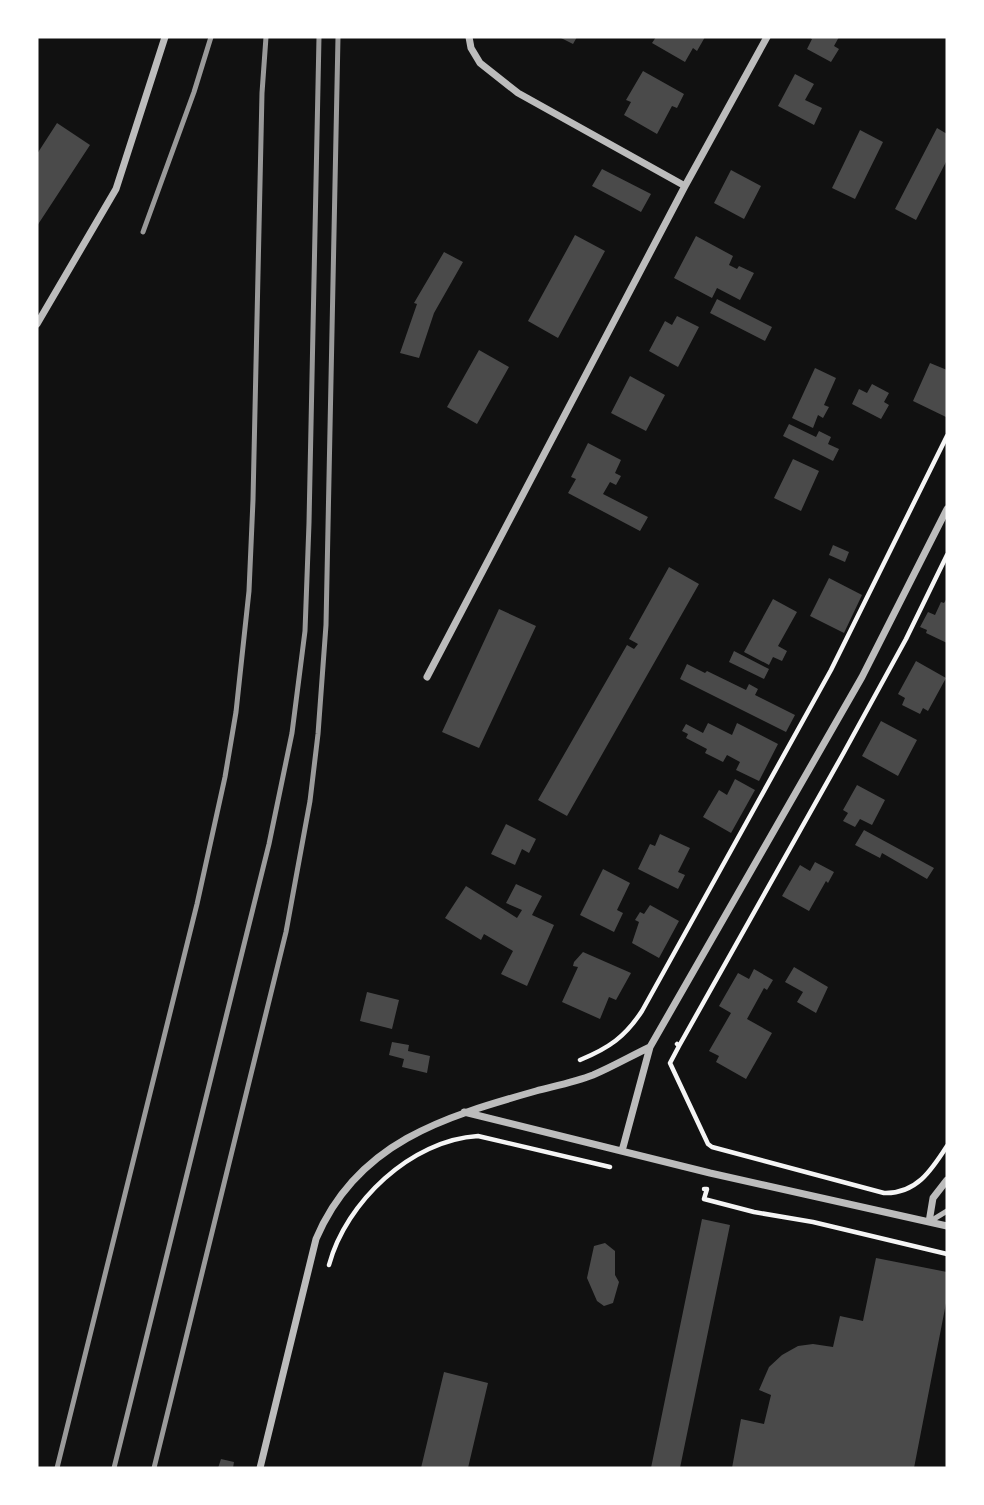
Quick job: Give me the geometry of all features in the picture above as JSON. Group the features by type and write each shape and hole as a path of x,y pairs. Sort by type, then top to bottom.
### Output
{"street":[{"path":"37,324 116,189 165,37"},
{"path":"469,37 475,56 486,70 518,93 685,186"},
{"path":"427,677 685,186 767,37"},
{"path":"622,1151 650,1047 862,677 947,509"},
{"path":"260,1468 316,1239 325,1218 340,1195 379,1156 427,1126 464,1112 592,1075 650,1047"},
{"path":"464,1112 947,1226"},
{"path":"929,1222 933,1198 947,1180"}],"lane":[{"path":"929,1222 947,1212"}],"path":[{"path":"573,1063 608,1047 625,1034 636,1020 831,670 947,436"},
{"path":"947,555 906,639 844,754 670,1063 708,1144 712,1147 884,1193 894,1193 917,1184 929,1174 947,1146"},
{"path":"636,1020 642,1023"},
{"path":"328,1268 334,1247 349,1220 374,1190 395,1169 439,1144 478,1136 612,1168"},
{"path":"694,1187 707,1189 704,1199 947,1254"}],"building":[{"path":"559,37 577,37 573,44"},
{"path":"656,37 705,37 697,51 693,48 685,62 652,43"},
{"path":"809,37 839,37 834,46 839,49 831,62 807,49 812,39"},
{"path":"643,71 684,94 677,108 672,106 657,134 624,115 631,102 626,100"},
{"path":"795,74 814,84 805,100 822,108 814,125 778,106"},
{"path":"57,123 90,145 37,226 37,154"},
{"path":"937,128 947,134 947,160 916,220 895,209"},
{"path":"860,130 883,142 855,199 832,188"},
{"path":"602,169 651,194 641,212 592,186"},
{"path":"731,170 761,186 744,219 714,203"},
{"path":"575,235 605,251 558,338 528,321"},
{"path":"696,236 733,256 729,265 754,273 740,300 717,288 712,298 674,278"},
{"path":"444,252 463,262 434,313 419,358 400,353 417,304 414,303"},
{"path":"717,299 772,327 765,341 710,313"},
{"path":"677,316 699,327 678,367 649,351 665,321 672,325"},
{"path":"479,350 509,367 477,424 447,407"},
{"path":"930,363 947,370 946,417 913,401"},
{"path":"815,368 836,378 824,405 829,407 823,418 818,415 813,428 792,418"},
{"path":"630,376 665,395 646,431 611,413"},
{"path":"872,384 889,393 884,402 889,405 881,419 852,404 859,389 867,393"},
{"path":"789,424 816,437 819,431 831,437 828,444 839,449 833,461 783,436"},
{"path":"588,443 621,460 615,473 621,476 616,485 610,482 603,494 648,517 640,531 568,493 576,479 571,477"},
{"path":"793,459 819,471 801,511 774,498"},
{"path":"833,545 849,552 845,562 829,555"},
{"path":"669,567 699,584 567,816 538,800 627,645 634,649 638,644 629,639"},
{"path":"829,578 862,595 844,633 810,616"},
{"path":"947,598 947,643 926,633 927,630 920,627 928,612 935,615 941,602 944,603"},
{"path":"773,599 797,612 778,646 787,651 782,661 773,657 769,665 744,652"},
{"path":"499,609 536,626 479,748 442,732"},
{"path":"734,651 769,669 764,679 729,662"},
{"path":"916,661 946,678 928,711 923,708 920,714 902,705 905,698 898,694"},
{"path":"687,664 746,690 749,684 758,689 755,695 795,715 786,732 680,679"},
{"path":"881,721 917,740 898,776 862,756"},
{"path":"708,723 732,735 737,723 778,744 759,781 736,770 740,762 727,755 723,762 705,753 707,749 686,738 688,734 682,731 686,724 703,733"},
{"path":"735,779 755,790 731,833 703,817 719,790 727,795"},
{"path":"857,785 885,800 872,825 860,819 855,827 843,821 848,813 843,810"},
{"path":"506,824 536,839 529,853 522,849 515,865 491,854"},
{"path":"864,830 934,868 927,879 882,853 880,858 855,845"},
{"path":"660,834 690,848 678,872 685,875 678,889 638,869 650,844 655,846"},
{"path":"815,862 834,872 809,911 782,896 800,865 810,871"},
{"path":"603,869 630,883 617,910 623,913 614,932 580,915"},
{"path":"516,884 542,896 532,915 554,925 527,986 501,974 513,951 484,934 481,940 445,918 466,886 517,918 522,910 506,903"},
{"path":"650,905 679,921 659,958 632,943 639,922 635,920 640,912 644,914"},
{"path":"583,952 631,973 616,1000 609,997 600,1019 562,1002 578,967 573,966 574,962"},
{"path":"794,967 828,987 816,1013 797,1002 803,992 785,982"},
{"path":"754,969 773,980 767,990 764,988 747,1019 772,1033 746,1079 716,1062 719,1056 709,1051 731,1013 719,1006 738,973 749,979"},
{"path":"367,992 399,1000 392,1029 360,1021"},
{"path":"392,1042 409,1045 408,1051 430,1056 427,1073 402,1067 404,1059 389,1055"},
{"path":"702,1219 730,1225 680,1468 651,1468"},
{"path":"605,1243 615,1251 615,1275 619,1282 613,1303 604,1306 597,1301 587,1278 594,1246"},
{"path":"876,1258 947,1272 947,1298 914,1468 732,1468 741,1419 764,1424 771,1395 759,1390 769,1367 798,1346 813,1344 833,1347 840,1316 863,1321"},
{"path":"444,1372 488,1383 468,1468 421,1468"},
{"path":"221,1459 234,1462 233,1468 218,1468"}],"railway":[{"path":"143,232 211,37"},
{"path":"57,1468 197,904 225,777 236,712 249,591 262,93 266,37"},
{"path":"114,1468 269,844 292,733 305,631 319,37"},
{"path":"154,1468 286,932 310,801 326,625 338,37"}]}
